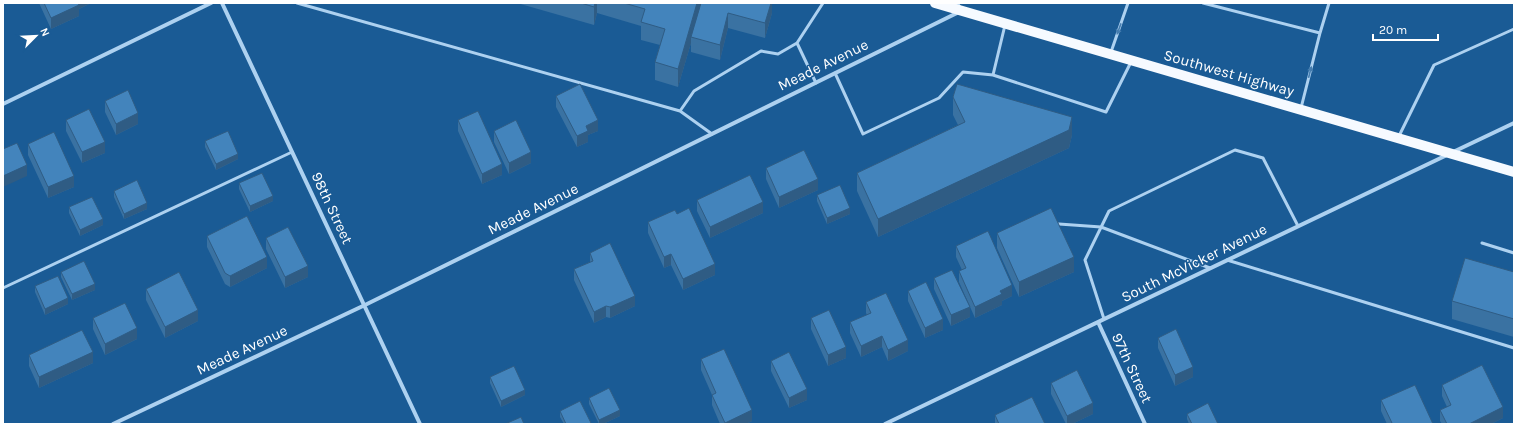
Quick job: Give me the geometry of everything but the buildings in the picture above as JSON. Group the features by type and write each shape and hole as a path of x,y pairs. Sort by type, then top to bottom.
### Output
{"main road":[{"name":"Southwest Highway","path":"935,3 959,7 1005,24 1514,172"}],"street":[{"path":"3,104 211,3"},
{"name":"98th Street","path":"222,3 420,424"},
{"name":"Meade Avenue","path":"113,424 365,306 816,83 959,7"},
{"name":"South McVicker Avenue","path":"885,424 1514,123"},
{"name":"97th Street","path":"1098,322 1145,424"}],"lane":[{"path":"297,3 680,111 712,134"},
{"path":"680,111 694,91 761,51 778,54 797,43 823,3"},
{"path":"1110,54 1128,3"},
{"path":"1203,3 1320,32"},
{"path":"1301,110 1320,32 1329,3"},
{"path":"993,75 1005,24"},
{"path":"1398,138 1434,65 1514,29"},
{"path":"797,43 816,83"},
{"path":"835,73 863,134 940,98 964,72 993,75 1106,112 1132,61"},
{"path":"1104,319 1085,260 1109,211 1235,150 1262,158 1298,226"},
{"path":"3,288 292,152"},
{"path":"1059,224 1101,227 1210,268"},
{"path":"1482,243 1514,252"},
{"path":"1227,260 1514,348"}]}
